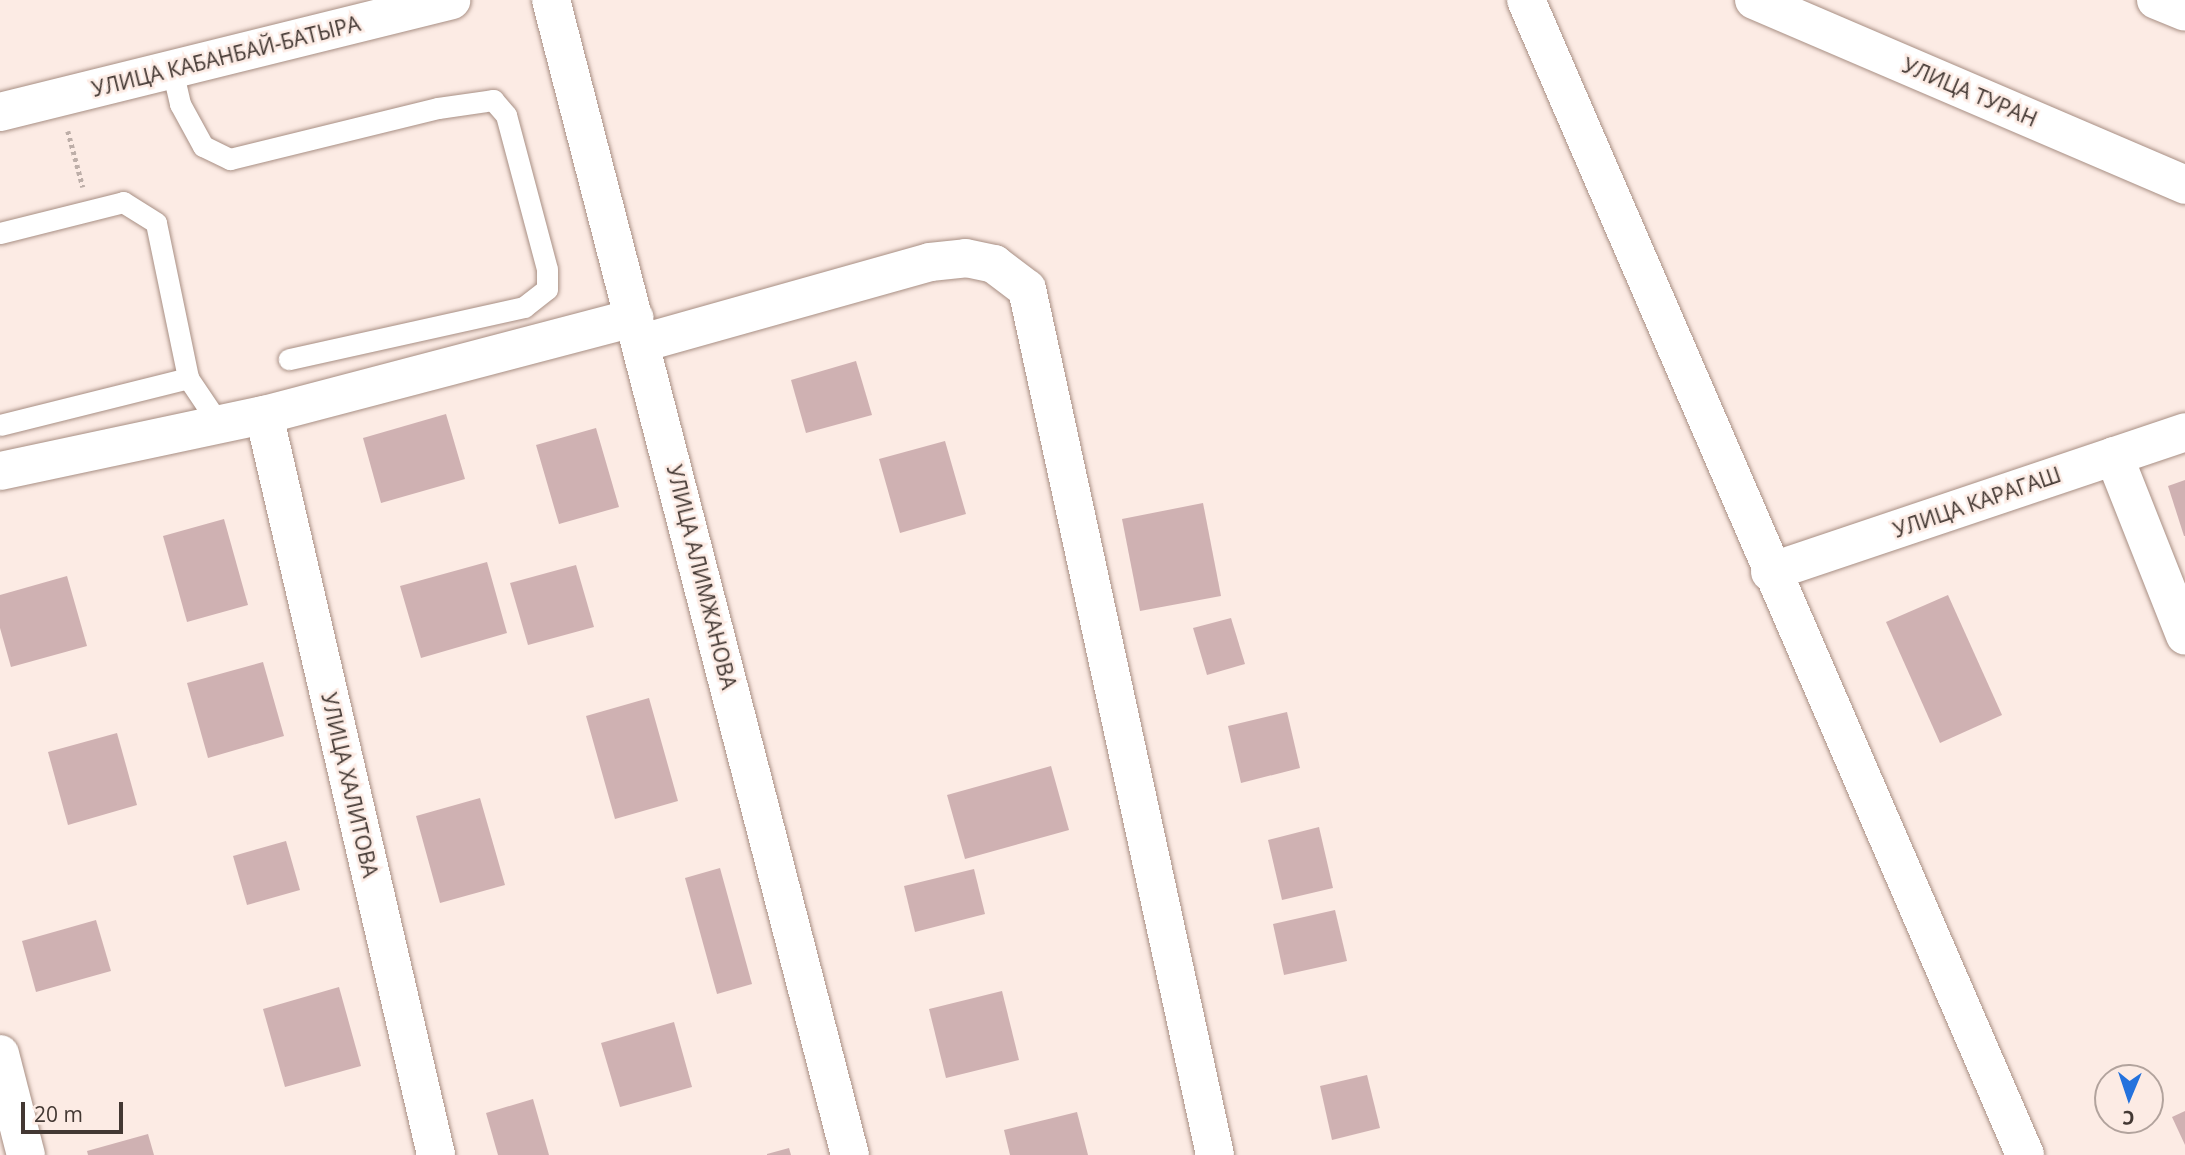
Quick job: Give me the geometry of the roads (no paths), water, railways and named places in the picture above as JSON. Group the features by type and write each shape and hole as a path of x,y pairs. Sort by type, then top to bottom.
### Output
{"street":[{"name":"УЛИЦА КАБАНБАЙ-БАТЫРА","path":"0,112 451,0"},
{"name":"УЛИЦА АЛИМЖАНОВА","path":"551,0 639,330 850,1155"},
{"path":"1527,0 1770,572 2025,1155"},
{"name":"УЛИЦА ТУРАН","path":"1754,0 2185,185"},
{"path":"2157,0 2185,12"},
{"path":"0,471 264,415 930,262 966,258 994,264 1027,289 1215,1155"},
{"name":"УЛИЦА ХАЛИТОВА","path":"264,415 436,1155"},
{"name":"УЛИЦА КАРАГАШ","path":"1770,572 2185,432"},
{"path":"2114,456 2185,635"},
{"path":"0,1054 26,1155"}],"lane":[{"path":"172,69 180,104 204,146 230,159 438,108 493,100 506,115 547,269 547,289 524,306 289,359"},
{"path":"0,233 123,202 156,223 188,378 219,424"},
{"path":"0,425 188,378"}]}
